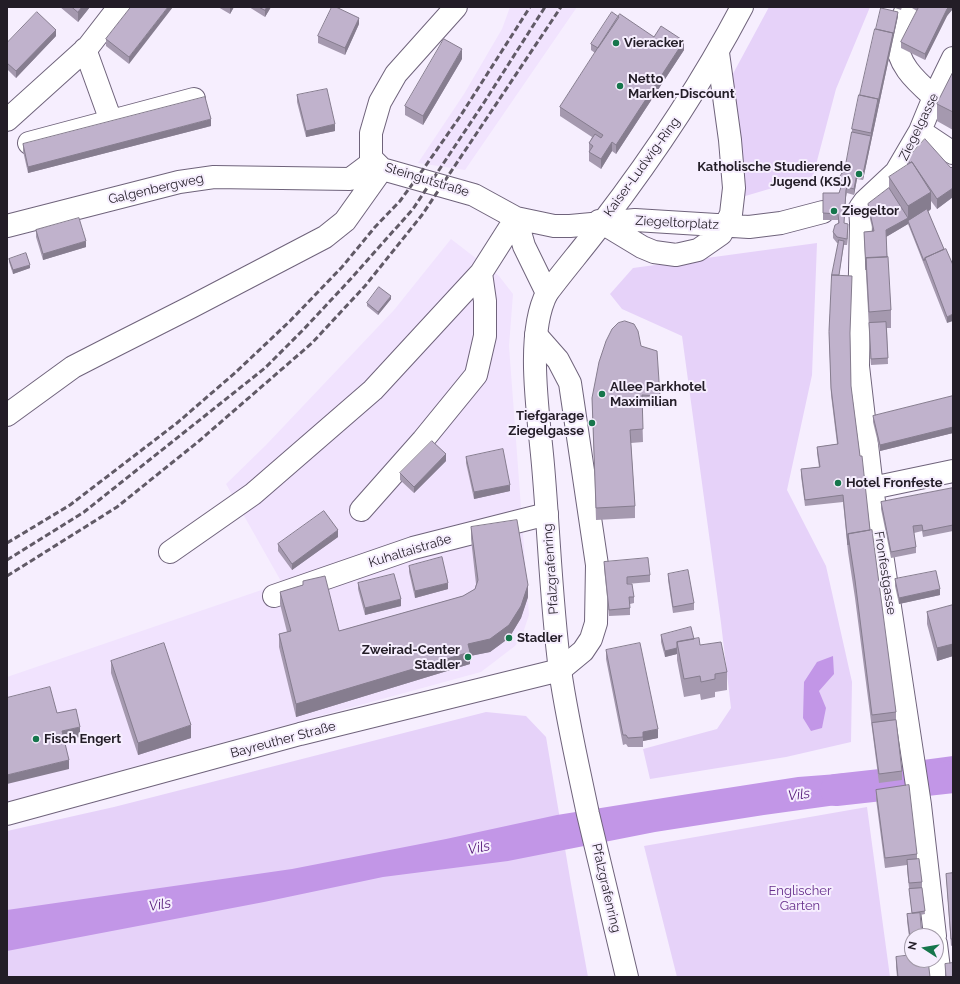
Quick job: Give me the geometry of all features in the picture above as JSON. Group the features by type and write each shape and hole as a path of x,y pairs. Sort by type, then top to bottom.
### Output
{"street":[{"path":"7,120 85,50 119,7"},
{"name":"Steingutstraße","path":"456,7 396,74 380,102 372,133 371,158 378,165 474,194 516,218"},
{"path":"907,7 897,36 899,56 913,78 934,97"},
{"name":"Kaiser-Ludwig-Ring","path":"602,222 680,114 718,53 739,10"},
{"path":"85,50 111,121"},
{"name":"Ziegeltorplatz","path":"602,222 642,247 654,252 676,255 698,250 721,234 731,214 734,188 730,140 718,53"},
{"name":"Ziegelgasse","path":"852,209 864,201 896,172 920,132 934,97 953,58"},
{"path":"28,143 194,99"},
{"path":"920,132 953,153"},
{"path":"7,415 73,367 326,237 345,221 378,165"},
{"name":"Galgenbergweg","path":"7,226 179,182 214,176 350,179 378,165"},
{"name":"Fronfestgasse","path":"852,209 861,223 858,366 872,488 920,805 934,928"},
{"path":"170,552 253,494 373,390 481,273 516,218 529,214 566,211 585,215 602,222"},
{"name":"Ziegeltorplatz","path":"602,222 635,220 726,226 759,226 792,220 821,212"},
{"path":"516,218 524,246 547,293"},
{"name":"Pfalzgrafenring","path":"602,222 547,293 539,315 536,335 536,374 553,603 560,670 577,765 627,977"},
{"path":"361,510 423,440 476,375 485,336 485,301 481,273"},
{"path":"536,335 558,360 570,383 597,566 596,623 591,639 583,651 560,670"},
{"path":"872,488 953,471"},
{"name":"Kuhaltaistraße","path":"274,596 413,548 547,514"},
{"name":"Bayreuther Straße","path":"7,814 300,734 560,670"}],"shaded area":[{"path":"510,7 577,7 465,170 418,163 464,94 502,29"},
{"path":"451,239 499,276 513,294 509,346 529,615 523,633 515,646 481,672 7,802 7,677 282,583 226,484 266,445 394,310"}],"green space":[{"path":"769,7 870,7 836,89 813,176 742,197 728,83"},
{"path":"817,243 812,375 787,490 826,566 852,682 851,742 786,757 650,779 643,749 717,729 731,708 682,336 622,309 610,294 633,268"},
{"path":"486,712 526,716 546,737 588,977 7,977 7,831 114,807"},
{"name":"Englischer Garten","path":"867,807 890,977 677,977 644,846"}],"water":[{"path":"833,656 834,674 819,691 826,708 822,728 811,731 803,718 804,682 817,662"},
{"path":"953,756 953,791 928,794 923,760"},
{"path":"877,771 880,799 655,832 508,861 383,877 264,902 7,951 7,910 292,869 446,839 557,815 682,795 798,777"}],"building":[{"path":"72,7 82,7 78,12"},
{"path":"131,7 168,7 129,57 106,39"},
{"path":"259,7 267,7 265,10"},
{"path":"332,7 336,7 359,18 345,48 318,36"},
{"path":"919,7 949,7 925,54 901,42"},
{"path":"881,8 898,12 893,36 893,33 876,29"},
{"path":"37,12 56,30 16,71 7,63 7,43"},
{"path":"612,12 619,17 598,48 591,44"},
{"name":"Netto Marken-Discount","path":"620,14 654,37 661,26 684,41 616,145 612,142 601,159 589,152 593,146 589,143 595,134 601,138 603,135 560,107"},
{"path":"875,29 893,33 878,102 878,99 860,95"},
{"path":"444,39 462,49 423,116 405,106"},
{"path":"953,72 953,112 937,104"},
{"path":"327,89 335,124 306,131 297,95"},
{"path":"859,95 878,99 871,133 852,129"},
{"path":"205,97 211,119 28,167 23,144"},
{"path":"852,132 871,136 863,174 857,173 854,189 847,187 846,190 844,223 848,224 847,239 837,237 833,232 835,225 839,223 838,214 823,213 823,193 839,193 842,184 840,176 842,173 848,171 845,170"},
{"path":"925,139 951,168 953,166 953,188 937,199 912,162 910,163 907,159"},
{"path":"912,162 931,192 908,206 889,177"},
{"path":"889,188 908,218 886,230 887,257 866,258 866,270 864,232 874,231 868,204"},
{"path":"927,209 944,249 925,258 924,261 908,221"},
{"path":"79,218 86,241 43,254 36,230"},
{"path":"839,240 844,241 839,275 832,275"},
{"path":"946,249 953,265 953,314 947,317 925,258"},
{"path":"26,253 30,265 13,270 9,259"},
{"path":"888,257 891,310 869,312 866,258"},
{"path":"832,275 852,276 850,333 851,386 860,456 862,456 870,530 848,534 848,545 843,495 805,500 801,469 820,467 817,447 838,444 831,388 829,332"},
{"path":"379,287 391,296 378,312 367,303"},
{"path":"625,321 634,324 638,331 641,346 657,351 660,396 642,395 643,429 630,430 635,506 596,508 592,398 599,362 606,341 612,329 618,323"},
{"path":"886,322 888,358 871,359 869,323"},
{"path":"953,396 953,427 880,445 873,416"},
{"path":"432,441 446,454 414,487 400,473"},
{"path":"503,449 510,485 474,492 466,457"},
{"path":"953,488 953,525 923,531 922,525 913,526 916,547 891,552 881,502"},
{"path":"324,511 338,530 292,564 278,544"},
{"path":"517,520 528,585 521,606 509,625 490,639 468,644 470,652 296,704 279,634 291,631 280,592 303,585 303,581 325,576 339,631 463,596 475,589 478,580 471,527"},
{"path":"872,530 896,712 872,715 848,534"},
{"path":"442,557 448,583 415,591 409,566"},
{"path":"648,558 650,575 627,577 627,584 632,584 634,597 629,597 630,608 609,610 604,562"},
{"path":"688,570 694,603 673,607 668,574"},
{"path":"936,571 940,589 899,598 895,579"},
{"path":"394,574 401,599 365,608 358,583"},
{"path":"953,605 953,644 937,648 927,612"},
{"path":"691,627 694,639 677,642 677,648 665,651 661,635"},
{"path":"699,638 700,645 721,642 727,672 715,674 715,679 701,682 700,676 684,679 677,642"},
{"path":"164,643 191,725 138,743 111,661"},
{"path":"640,643 658,729 643,732 643,737 628,738 626,735 623,735 606,650"},
{"path":"50,687 57,713 76,709 80,727 62,731 69,760 7,775 7,698"},
{"path":"896,720 902,771 879,774 872,723"},
{"path":"909,785 917,854 885,858 876,790"},
{"path":"919,859 922,882 909,883 907,860"},
{"path":"953,873 953,939 951,939 946,874"},
{"path":"922,888 925,911 912,913 909,889"},
{"path":"920,913 921,928 909,928 907,914"},
{"path":"904,956 904,968 929,968 930,977 898,977 896,957"},
{"path":"953,963 953,977 946,977 945,964"}],"waterway":[{"name":"Vils","path":"836,790 953,777"}],"railway":[{"path":"7,543 70,505 177,423 236,372 290,321 342,267 375,227 400,201 461,115 530,7"},
{"path":"7,560 84,512 265,368 303,330 413,209 545,7"},
{"path":"7,576 117,507 199,441 312,343 365,286 422,215 561,7"}],"place":[{"name":"Vieracker","path":"616,43"},
{"name":"Netto Marken-Discount","path":"620,86"},
{"name":"Katholische Studierende Jugend (KSJ)","path":"859,174"},
{"name":"Ziegeltor","path":"834,211"},
{"name":"Allee Parkhotel Maximilian","path":"602,394"},
{"name":"Tiefgarage Ziegelgasse","path":"592,423"},
{"name":"Hotel Fronfeste","path":"838,483"},
{"name":"Stadler","path":"509,638"},
{"name":"Zweirad-Center Stadler","path":"468,657"},
{"name":"Fisch Engert","path":"36,739"}]}
